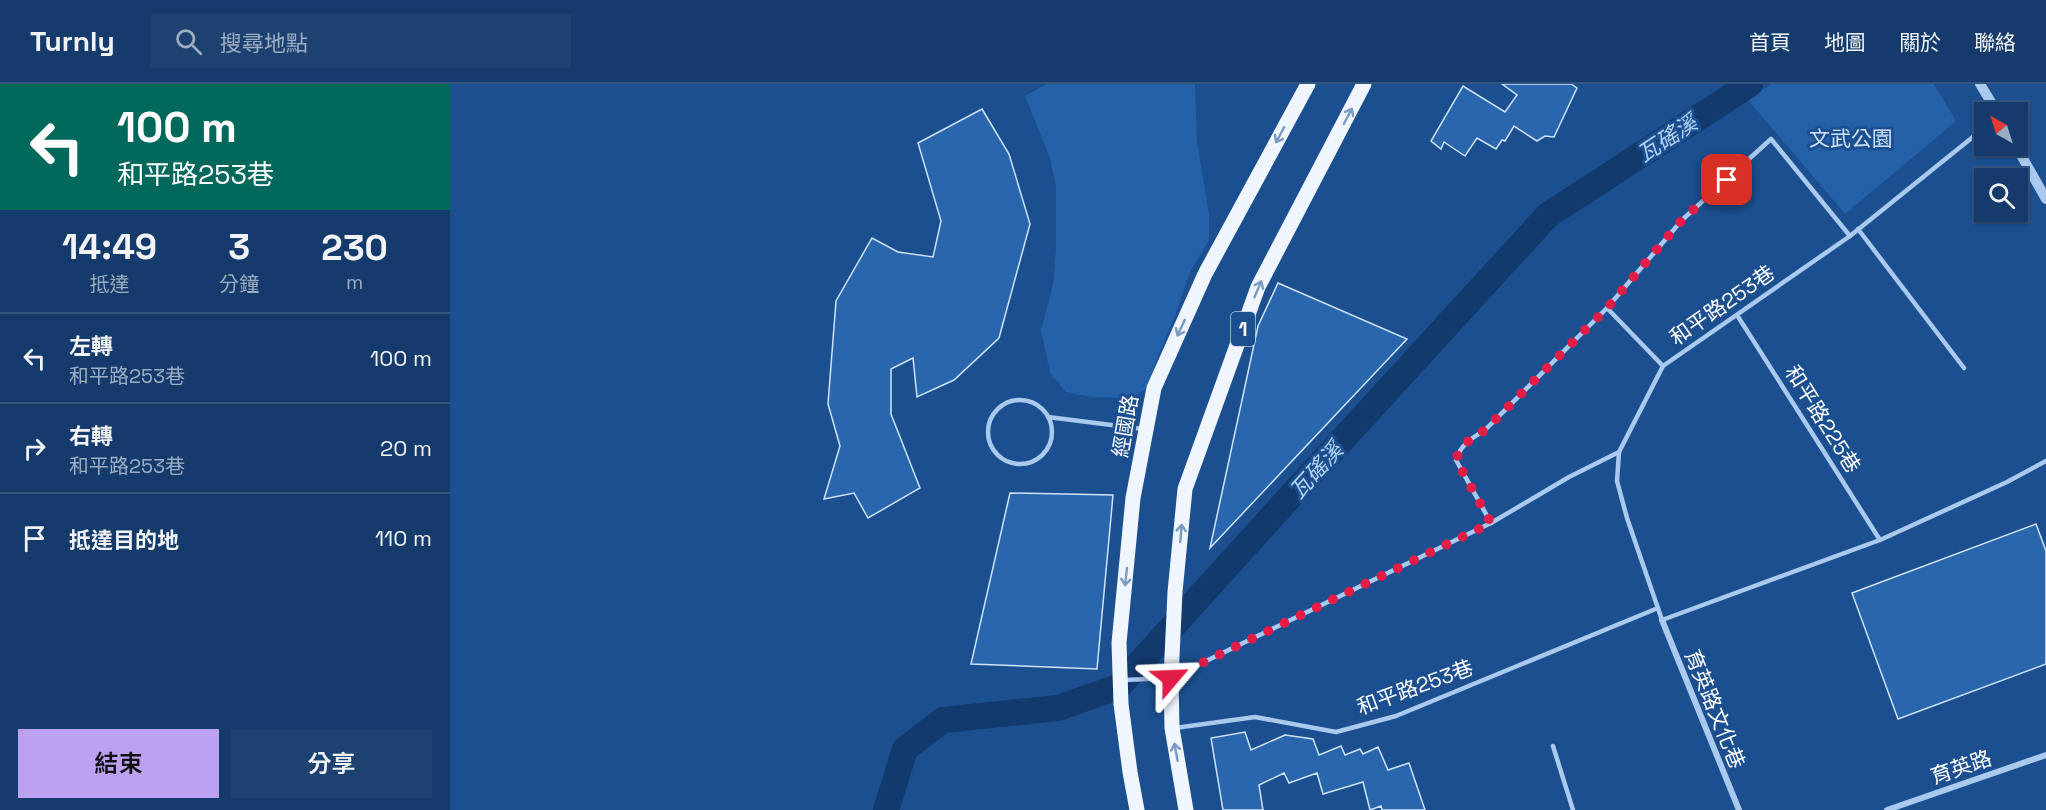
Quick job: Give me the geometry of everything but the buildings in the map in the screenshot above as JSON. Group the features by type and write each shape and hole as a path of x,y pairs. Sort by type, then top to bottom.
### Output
{"main road":[{"name":"經國路","path":"1137,810 1121,704 1119,643 1133,498 1154,388 1201,285 1308,84"},
{"name":"1","path":"1186,810 1172,728 1171,678 1175,592 1185,489 1258,287 1364,84"}],"street":[{"path":"1980,84 1991,102"},
{"path":"2022,156 2046,199"},
{"name":"育英路文化巷","path":"1662,620 1738,810"},
{"name":"育英路","path":"1887,810 2046,755"}],"lane":[{"name":"和平路253巷","path":"1662,620 1627,518 1617,481 1619,452 1663,366 1850,236 1974,136"},
{"path":"1491,523 1456,460 1459,451 1465,443 1485,430 1607,308 1682,220 1771,139 1850,236"},
{"path":"1858,229 1964,368"},
{"path":"1607,308 1663,366"},
{"name":"和平路225巷","path":"1737,315 1880,540"},
{"path":"1048,417 1052,428 1051,438 1041,456 1032,461 1023,464 1003,459 990,444 989,423 1001,406 1011,401 1022,400 1033,403 1048,417 1146,429"},
{"path":"1120,680 1171,678 1491,523 1569,477 1619,452"},
{"path":"1662,620 1880,540 2046,462"},
{"name":"和平路253巷","path":"1172,728 1255,717 1336,732 1396,716 1658,608"},
{"path":"1553,746 1573,810"}],"green space":[{"path":"1047,84 1195,84 1197,143 1209,214 1209,240 1190,272 1146,389 1134,397 1091,397 1066,392 1050,373 1041,330 1053,285 1056,249 1056,187 1050,158 1025,96"},
{"name":"文武公園","path":"1771,84 1934,84 1956,121 1845,214 1748,100"}],"waterway":[{"name":"瓦磘溪","path":"886,810 905,749 943,720 1058,708 1118,687 1548,215 1750,84"}],"route":[{"path":"1171,678 1491,523 1456,460 1459,451 1465,443 1485,430 1607,308 1682,220 1727,180"}]}
